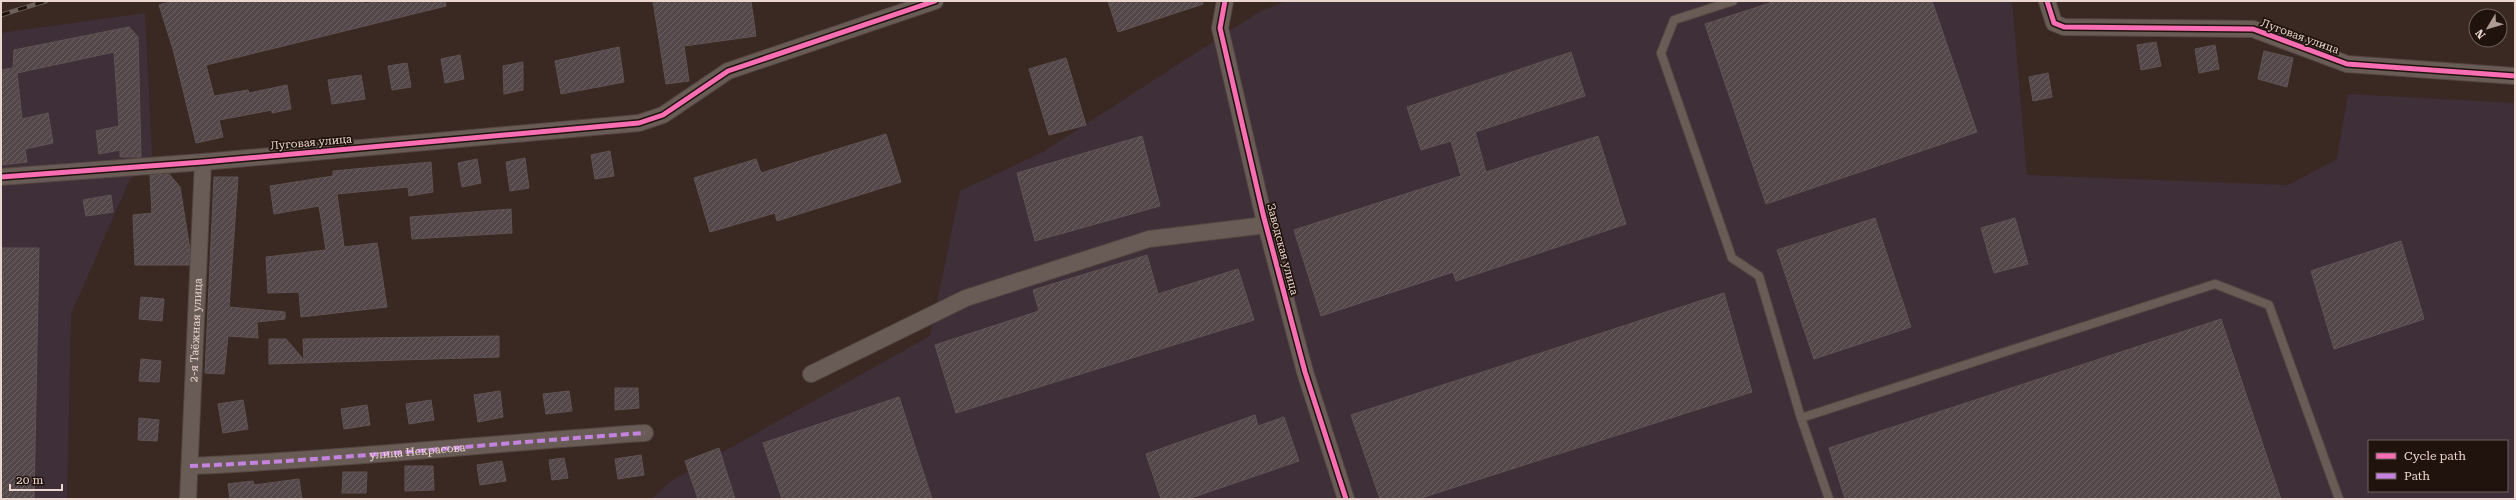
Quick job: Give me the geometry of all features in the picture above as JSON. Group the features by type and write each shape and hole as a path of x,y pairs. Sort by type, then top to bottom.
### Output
{"street":[{"name":"Луговая улица","path":"1,177 203,162 623,125 663,115 728,71 934,1"},
{"name":"Заводская улица","path":"1225,1 1220,28 1266,225 1305,372 1346,499"},
{"name":"Луговая улица","path":"2047,1 2054,23 2064,27 2253,29 2347,64 2515,76"},
{"name":"2-я Таёжная улица","path":"188,499 203,162"},
{"path":"810,374 966,298 1149,239 1266,225"},
{"name":"улица Некрасова","path":"190,466 292,462 512,442 645,433"}],"lane":[{"path":"1734,1 1674,20 1661,53 1732,258 1758,276 1801,418 1829,499"},
{"path":"1801,418 2215,284 2269,305 2339,499"}],"shaded area":[{"path":"1286,1 2012,1 2027,175 2288,185 2337,159 2348,94 2515,103 2515,499 652,499 671,481 930,336 960,191 1043,152 1259,12"},
{"path":"145,13 152,157 130,179 71,314 67,499 1,499 1,33"}],"building":[{"path":"173,1 364,1 364,4 378,1 445,1 446,6 206,65 214,96 248,90 249,93 287,85 291,109 272,113 272,110 219,120 223,137 196,143 173,49 159,5"},
{"path":"653,1 751,1 756,36 684,46 689,81 666,84"},
{"path":"1108,1 1202,1 1203,4 1118,32"},
{"path":"1776,1 1932,1 1977,132 1766,204 1705,24"},
{"path":"129,27 138,37 141,157 120,157 120,150 99,154 96,131 119,126 114,52 17,73 22,119 48,113 53,143 25,149 27,162 1,165 1,70 13,68 14,50"},
{"path":"2156,42 2161,66 2141,70 2137,45"},
{"path":"2215,45 2219,69 2199,73 2195,49"},
{"path":"619,47 624,82 561,94 555,61"},
{"path":"2264,51 2293,58 2287,87 2258,79"},
{"path":"1571,52 1585,96 1475,132 1486,172 1598,136 1626,224 1456,281 1453,272 1321,316 1294,230 1461,176 1451,141 1421,150 1407,107"},
{"path":"460,55 464,79 445,83 441,59"},
{"path":"1066,58 1086,125 1049,135 1029,69"},
{"path":"523,62 523,90 504,94 503,66"},
{"path":"407,63 411,87 392,90 388,66"},
{"path":"2048,73 2052,97 2033,101 2029,77"},
{"path":"361,75 365,99 332,104 328,80"},
{"path":"886,134 901,182 777,221 775,213 710,232 694,178 756,159 761,173"},
{"path":"1142,136 1160,206 1035,241 1017,173"},
{"path":"610,151 614,176 595,179 591,155"},
{"path":"525,158 529,188 510,191 506,162"},
{"path":"477,159 481,183 462,187 458,163"},
{"path":"431,162 433,192 409,196 408,187 337,194 344,247 377,243 387,307 301,317 299,292 268,293 266,257 326,250 319,206 274,214 270,186 333,176 333,171"},
{"path":"169,174 180,187 190,250 189,265 135,265 133,215 152,213 150,175"},
{"path":"214,177 238,177 229,307 285,312 285,319 257,322 258,338 228,336 224,374 205,373"},
{"path":"111,195 113,212 86,216 83,200"},
{"path":"511,209 512,233 412,239 410,217"},
{"path":"1875,218 1911,327 1814,359 1777,250"},
{"path":"2015,218 2028,264 1994,273 1981,228"},
{"path":"2401,241 2424,319 2334,349 2311,271"},
{"path":"2,248 39,248 34,499 1,499"},
{"path":"1147,255 1158,294 1238,269 1254,320 956,413 935,345 1039,311 1033,290"},
{"path":"1724,293 1752,392 1418,499 1380,499 1351,415"},
{"path":"141,297 164,299 162,321 139,319"},
{"path":"2221,319 2281,499 1845,499 1829,448"},
{"path":"499,336 499,357 269,364 269,339 286,339 304,360 303,339"},
{"path":"141,359 161,361 159,382 139,381"},
{"path":"615,388 638,388 639,408 615,410"},
{"path":"500,391 503,417 478,422 474,395"},
{"path":"569,391 572,411 546,414 543,394"},
{"path":"899,397 932,499 782,499 763,443"},
{"path":"243,400 248,429 223,433 218,404"},
{"path":"431,400 434,420 409,424 406,404"},
{"path":"367,405 370,425 344,429 341,409"},
{"path":"1255,415 1258,426 1284,417 1299,461 1188,499 1161,499 1146,454"},
{"path":"139,418 159,420 157,441 138,440"},
{"path":"719,448 735,499 698,499 685,461"},
{"path":"641,455 644,475 618,479 615,459"},
{"path":"564,458 568,478 552,480 549,460"},
{"path":"502,461 506,481 480,485 477,465"},
{"path":"405,466 433,466 434,490 405,491"},
{"path":"343,472 367,472 366,493 342,493"},
{"path":"299,479 302,499 230,499 228,484 253,481 254,485"}],"railway":[{"path":"1,15 46,1"}],"marked path":[{"path":"190,466 361,456 645,433"}],"cycle path":[{"path":"1,177 203,162 639,123 663,115 728,71 935,1"},
{"path":"1225,1 1220,28 1263,214 1305,372 1346,499"},
{"path":"2047,1 2054,23 2064,27 2253,29 2347,64 2515,76"}]}
